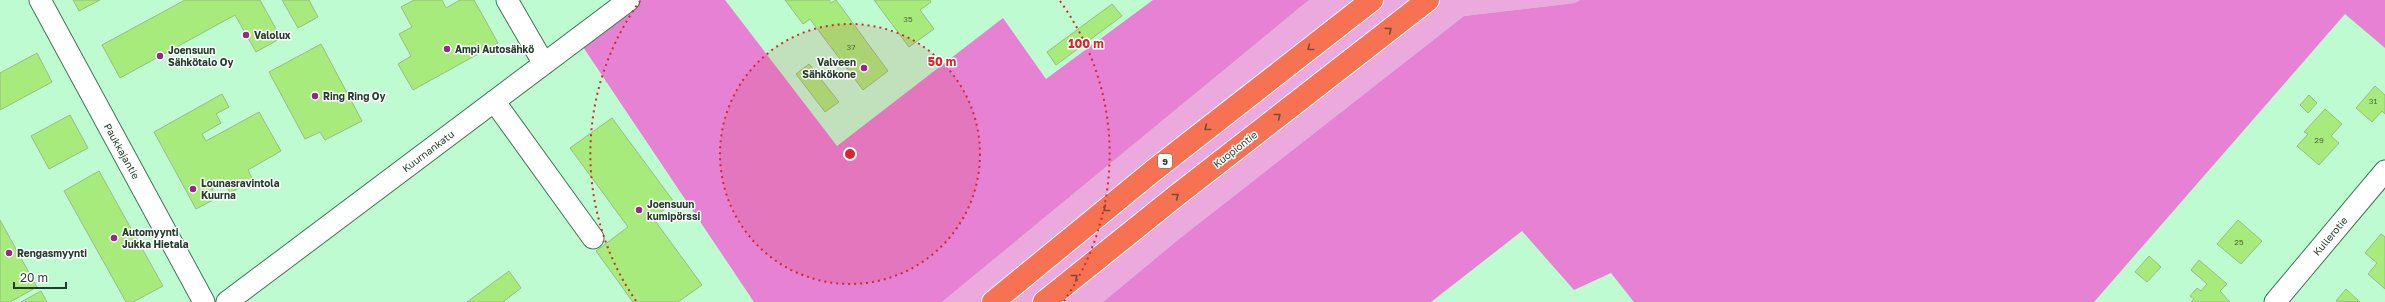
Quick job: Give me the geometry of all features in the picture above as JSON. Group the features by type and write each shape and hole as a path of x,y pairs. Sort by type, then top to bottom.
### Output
{"highway":[{"name":"9","path":"993,302 1153,171 1372,0"},
{"name":"Kuopiontie","path":"1044,302 1361,51 1423,5"}],"street":[{"name":"Paukkajantie","path":"40,0 204,302"},
{"path":"507,0 544,64"},
{"name":"Kuurnankatu","path":"227,302 629,0"},
{"path":"494,101 593,238"},
{"name":"Kullerotie","path":"2275,302 2385,171"}],"shaded area":[{"path":"631,0 725,0 837,146 1003,18 1046,79 1153,0 1309,0 942,302 754,302 579,41"},
{"path":"1309,0 1580,0 1575,3 1464,16 1179,239 1103,302 942,302"},
{"path":"1580,0 2385,0 2385,48 2345,14 2094,302 1634,302 1611,273 1574,290 1522,231 1431,302 1103,302 1179,239 1464,16 1575,3"}],"building":[{"path":"73,0 100,0 79,11"},
{"path":"185,0 260,0 281,38 256,52 235,15 120,78 102,45"},
{"path":"282,0 309,0 318,17 298,28"},
{"name":"Ampi Autosähkö","path":"414,0 442,0 446,8 460,0 474,0 498,43 413,90 398,64 411,56 399,34 412,27 401,7"},
{"path":"785,0 829,0 831,3 836,0 888,71 863,90 810,19 803,24"},
{"path":"874,0 930,0 931,2 920,10 934,29 909,47"},
{"path":"1112,4 1122,16 1056,65 1047,52"},
{"name":"Ring Ring Oy","path":"321,44 362,121 325,140 320,132 305,139 269,72"},
{"path":"37,53 52,82 0,110 0,73"},
{"path":"809,64 839,102 825,112 796,74"},
{"path":"2375,86 2385,95 2385,114 2382,111 2372,122 2356,108"},
{"path":"222,94 229,107 216,114 221,123 202,134 206,141 259,112 281,151 248,170 253,180 230,193 224,182 212,189 217,198 196,209 154,132"},
{"path":"2309,95 2317,103 2308,113 2300,105"},
{"path":"2325,109 2342,124 2331,136 2339,143 2319,165 2297,146 2308,134 2304,132"},
{"path":"70,115 88,148 49,169 31,136"},
{"name":"Joensuun kumipörssi","path":"612,118 674,202 653,218 702,285 678,302 633,302 596,251 628,227 570,148"},
{"name":"Automyynti Jukka Hietala","path":"99,171 163,286 133,302 126,302 64,191"},
{"name":"Rengasmyynti","path":"0,220 37,287 10,302 0,302"},
{"path":"2238,220 2262,241 2241,264 2217,244"},
{"path":"2381,234 2385,237 2385,289 2368,274 2377,263 2365,253"},
{"path":"2149,256 2161,267 2147,282 2135,272"},
{"path":"2199,260 2227,284 2220,291 2230,302 2191,302 2194,299 2190,296 2197,288 2201,291 2207,284 2191,270"},
{"path":"509,271 521,288 503,302 467,302"},
{"path":"2346,289 2360,302 2336,301"},
{"path":"41,291 47,302 21,302"}],"place":[{"name":"Valolux","path":"246,35"},
{"name":"Ampi Autosähkö","path":"447,49"},
{"name":"Joensuun Sähkötalo Oy","path":"160,56"},
{"name":"Valveen Sähkökone","path":"864,68"},
{"name":"Ring Ring Oy","path":"315,96"},
{"name":"Lounasravintola Kuurna","path":"193,189"},
{"name":"Joensuun kumipörssi","path":"639,210"},
{"name":"Automyynti Jukka Hietala","path":"114,238"},
{"name":"Rengasmyynti","path":"9,253"}]}
